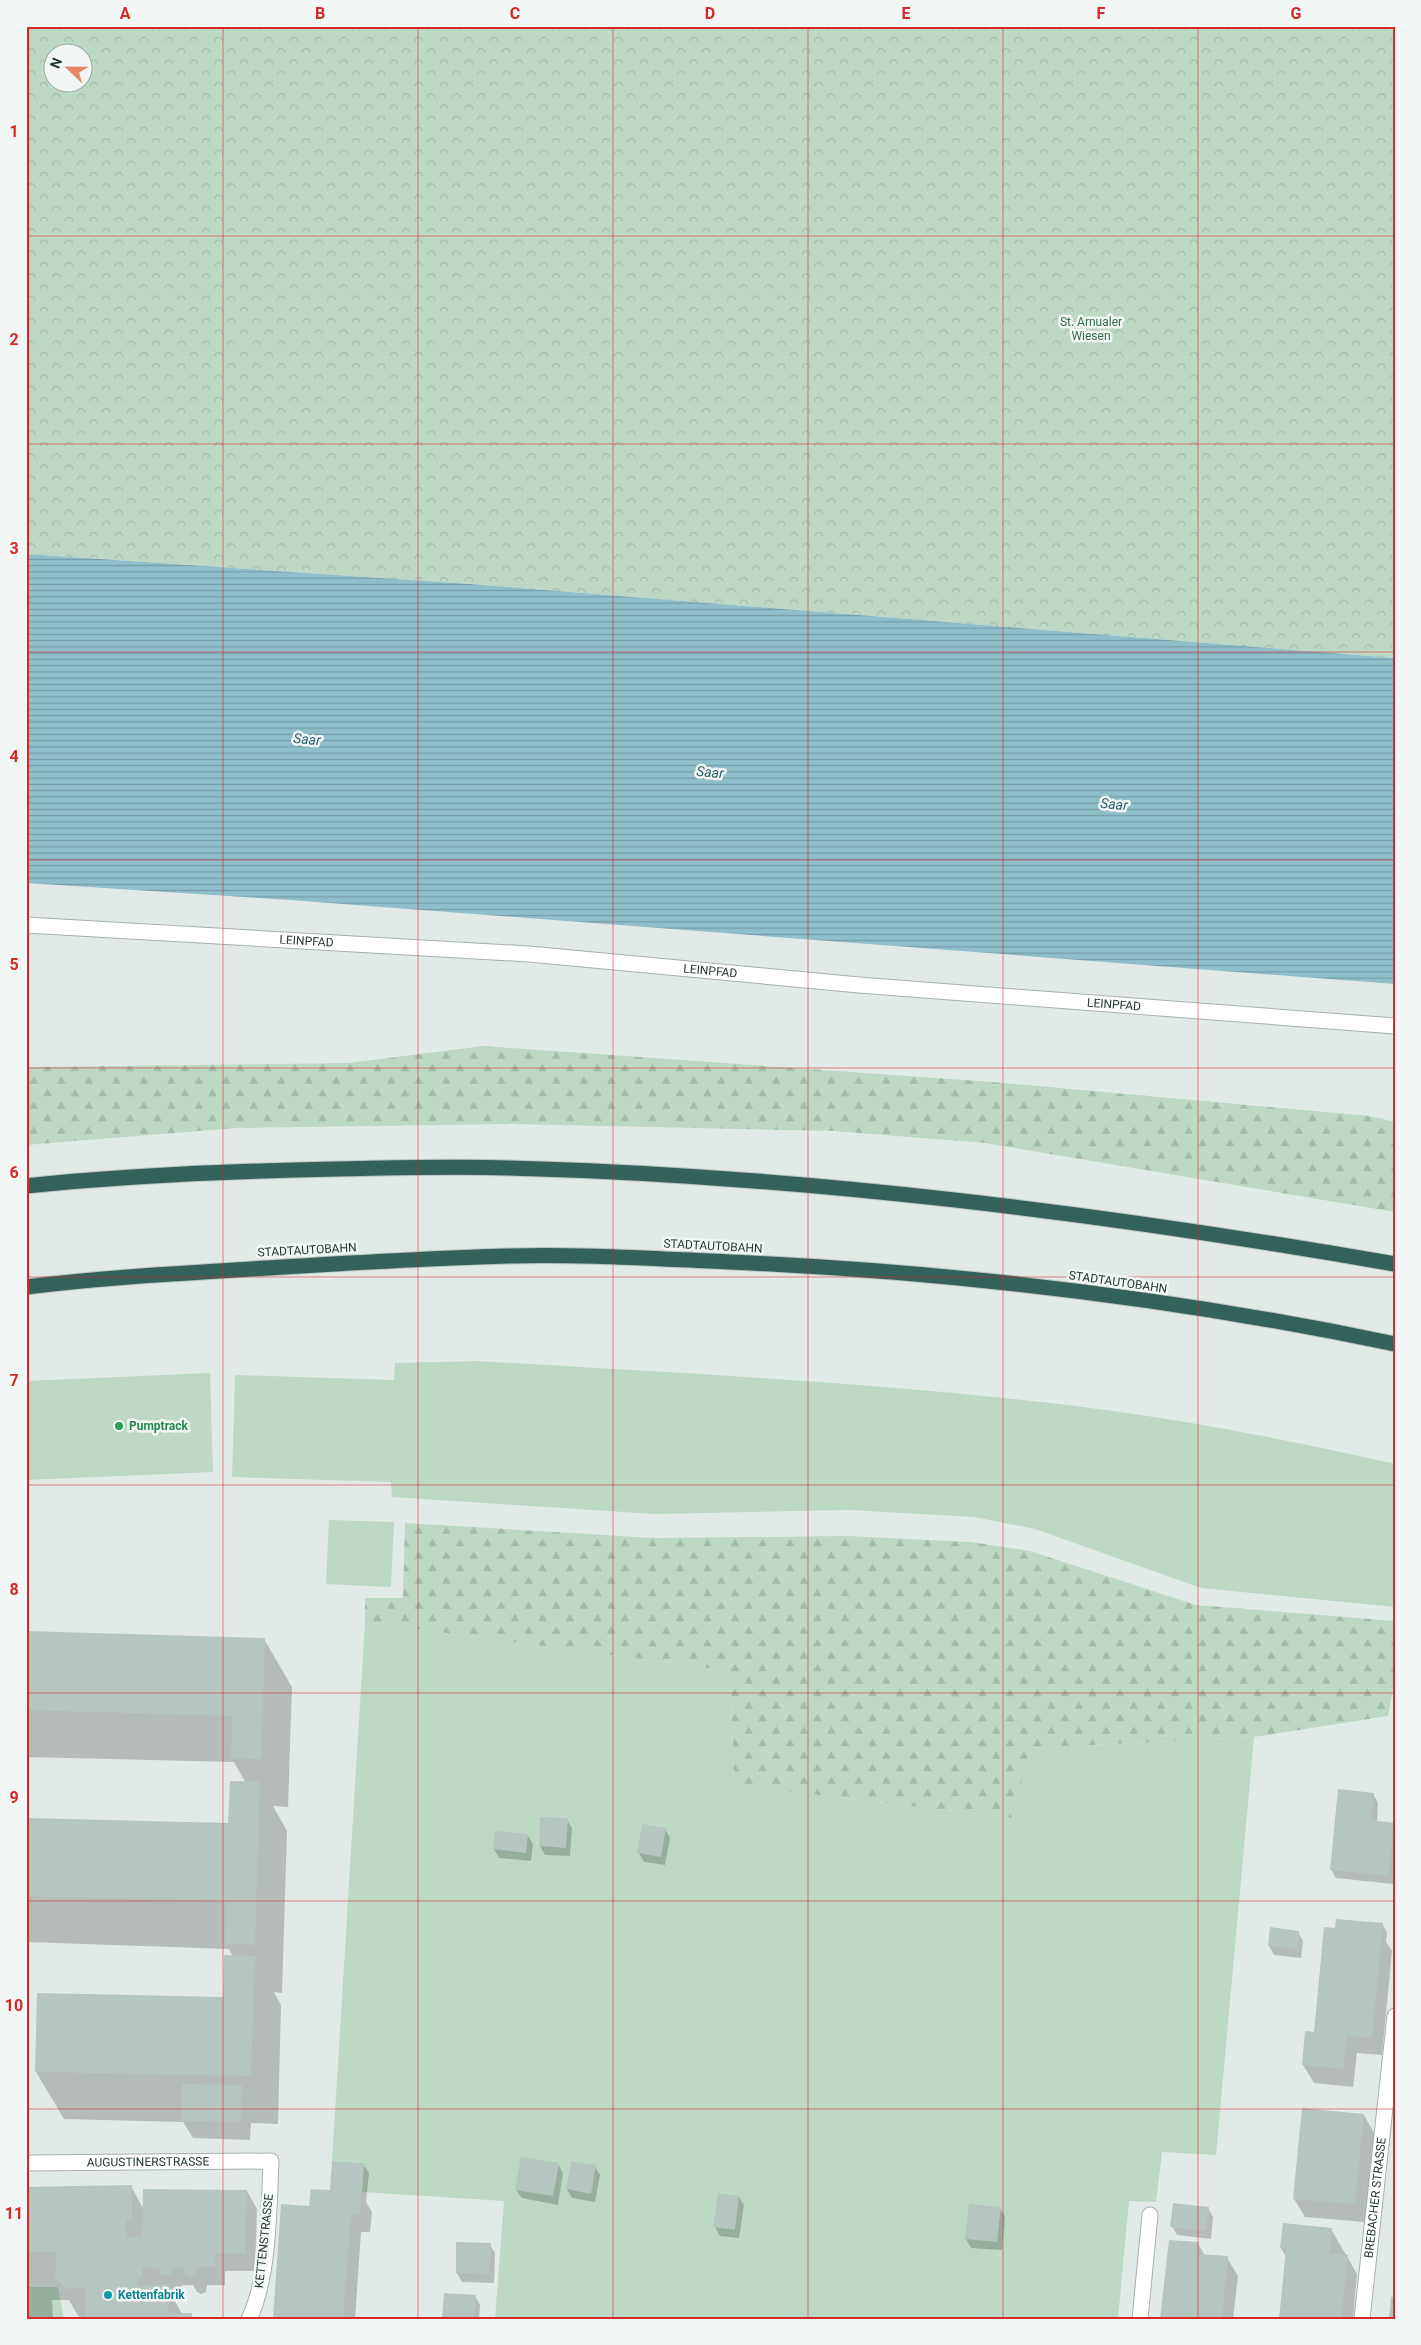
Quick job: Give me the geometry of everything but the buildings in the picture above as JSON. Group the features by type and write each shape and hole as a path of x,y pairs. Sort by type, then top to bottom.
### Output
{"highway":[{"path":"26,1186 236,1171 353,1169 507,1168 688,1176 975,1202 1132,1222 1395,1264"},
{"name":"STADTAUTOBAHN","path":"26,1286 94,1278 394,1260 513,1256 678,1260 945,1275 1125,1297 1338,1332 1395,1344"}],"street":[{"name":"LEINPFAD","path":"26,925 529,954 859,985 1395,1026"},
{"name":"BREBACHER STRASSE","path":"1362,2319 1395,2016"},
{"name":"AUGUSTINERSTRASSE","path":"26,2162 271,2161"},
{"name":"KETTENSTRASSE","path":"249,2319 257,2302 264,2251 271,2161"},
{"path":"1140,2319 1150,2215"}],"green space":[{"name":"St. Arnualer Wiesen","path":"26,26 1395,26 1395,658 470,584 26,554"},
{"path":"483,1046 993,1082 1370,1116 1395,1122 1395,1212 985,1143 834,1131 511,1124 236,1128 26,1145 26,1067 349,1063"},
{"path":"478,1361 852,1384 1075,1406 1235,1431 1395,1464 1395,1607 1201,1588 1035,1529 974,1517 849,1510 654,1514 392,1497 391,1482 232,1477 235,1375 394,1380 395,1363"},
{"name":"Pumptrack","path":"210,1373 213,1472 26,1480 26,1381"},
{"path":"329,1520 394,1522 391,1587 326,1584"},
{"path":"405,1523 653,1538 848,1536 971,1542 1030,1551 1196,1605 1395,1621 1395,1679 1388,1716 1254,1737 1030,1748 1013,1818 734,1785 730,1671 365,1622 365,1598 403,1598"},
{"path":"365,1622 730,1671 734,1785 1013,1818 1030,1748 1254,1737 1216,2155 1162,2152 1156,2202 1129,2201 1118,2319 495,2319 504,2201 362,2192 364,2163 332,2161"},
{"path":"26,2287 58,2287 64,2319 26,2319"}],"water":[{"name":"Saar","path":"26,554 470,584 1395,658 1395,984 290,900 26,883"}],"place":[{"name":"Pumptrack","path":"119,1426"},
{"name":"Kettenfabrik","path":"108,2295"}]}
